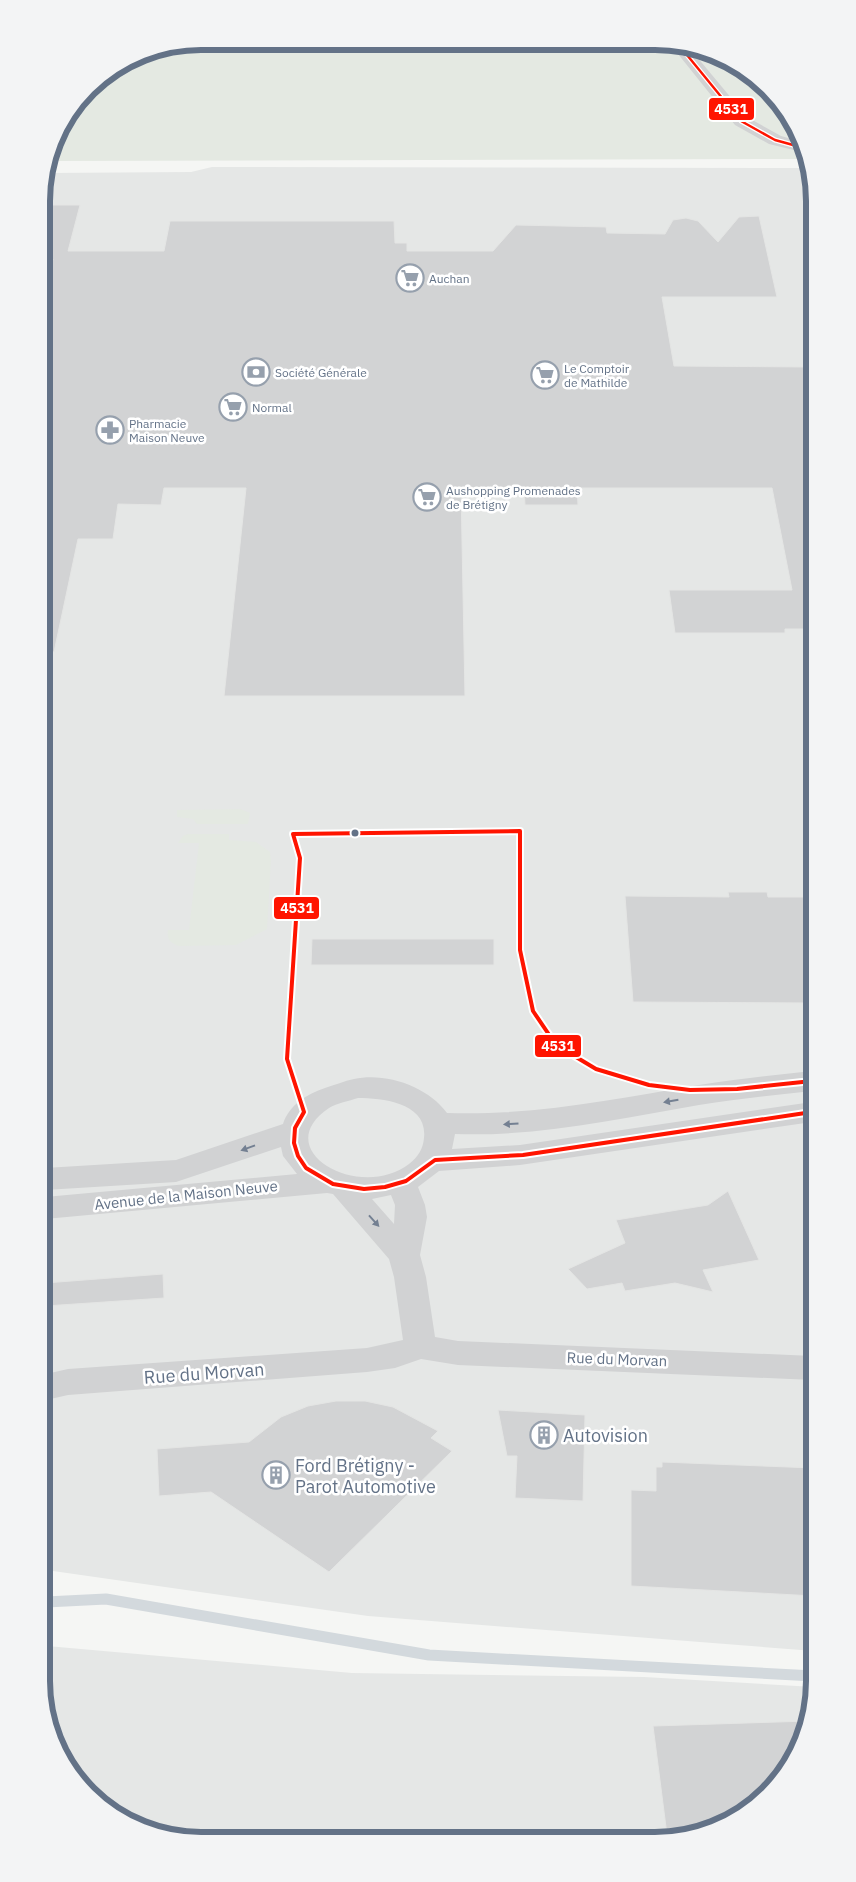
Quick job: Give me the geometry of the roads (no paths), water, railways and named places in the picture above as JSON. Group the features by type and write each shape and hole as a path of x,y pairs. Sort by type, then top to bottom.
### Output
{"street":[{"path":"686,53 741,121 775,140 795,145"},
{"path":"437,1123 499,1125 559,1120 737,1090 806,1082"},
{"path":"356,1088 378,1088 398,1092 416,1100 429,1110 437,1123 441,1136 439,1149 432,1161 418,1174 401,1183 382,1188 363,1189 336,1184 311,1173 299,1160 293,1146 293,1131 304,1112 317,1101 335,1092 356,1088"},
{"path":"432,1161 520,1155 806,1113"},
{"name":"Avenue de la Maison Neuve","path":"50,1179 176,1171 216,1159 293,1131"},
{"path":"401,1183 410,1205 411,1217 404,1255 410,1277 420,1348"},
{"path":"336,1184 404,1255"},
{"name":"Avenue de la Maison Neuve","path":"50,1208 336,1184"},
{"name":"Rue du Morvan","path":"50,1386 68,1382 367,1360 395,1356 420,1348 458,1353 806,1368"}],"waterway":[{"path":"50,1602 106,1599 429,1655 806,1676"}],"place":[{"name":"Auchan","path":"410,278"},
{"name":"Société Générale","path":"256,372"},
{"name":"Le Comptoir de Mathilde","path":"545,375"},
{"name":"Normal","path":"233,407"},
{"name":"Pharmacie Maison Neuve","path":"110,430"},
{"name":"Aushopping Promenades de Brétigny","path":"427,497"},
{"name":"Autovision","path":"544,1435"},
{"name":"Ford Brétigny - Parot Automotive","path":"276,1475"}]}
